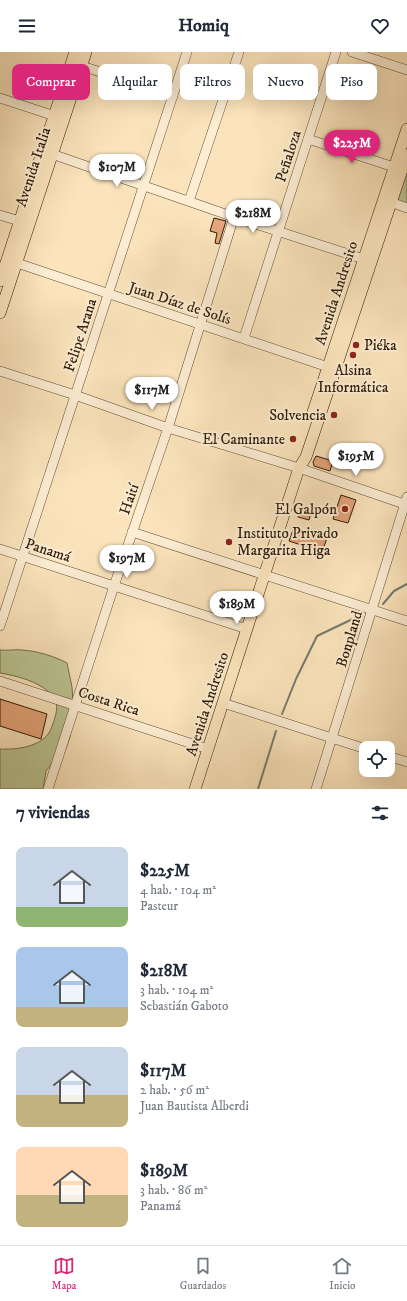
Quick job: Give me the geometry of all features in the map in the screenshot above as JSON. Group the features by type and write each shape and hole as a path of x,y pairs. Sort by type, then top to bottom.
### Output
{"main road":[{"name":"Avenida Italia","path":"48,153 55,116 75,52"},
{"name":"Avenida Italia","path":"83,64 86,52"},
{"name":"Avenida Italia","path":"0,281 25,223 48,153 69,100"},
{"name":"Avenida Andresito","path":"195,789 299,468 299,456 332,368 388,201 398,168 407,129"},
{"name":"Avenida Andresito","path":"398,168 407,155"},
{"name":"Avenida Italia","path":"0,314 17,263 25,223"}],"street":[{"name":"Felipe Arana","path":"0,626 187,52"},
{"path":"189,201 239,52"},
{"name":"Peñaloza","path":"244,338 336,52"},
{"path":"352,52 407,70"},
{"path":"90,69 173,96"},
{"path":"0,98 55,116"},
{"path":"308,139 398,168"},
{"path":"48,153 234,217 368,260"},
{"path":"388,201 407,208"},
{"path":"0,214 25,223"},
{"name":"Haití","path":"48,789 114,586 168,428 234,217"},
{"name":"Juan Díaz de Solís","path":"17,263 332,368"},
{"path":"0,371 76,395 168,428 406,502"},
{"name":"Bonpland","path":"316,789 406,502"},
{"path":"132,532 407,621"},
{"name":"Panamá","path":"0,549 248,629"},
{"name":"Costa Rica","path":"0,681 208,749"},
{"path":"223,703 359,747"},
{"path":"395,758 407,762"}],"green space":[{"path":"407,161 407,205 394,201"},
{"path":"0,650 34,651 67,663 73,701 70,737 65,751 46,771 43,789 0,789 0,749 20,748 41,741 50,731 55,719 57,708 56,702 46,689 34,682 0,673"}],"building":[{"path":"214,218 226,221 219,244 215,243 217,233 210,231"},
{"path":"316,456 333,461 330,471 314,466 313,462"},
{"name":"El Galpón","path":"341,495 356,500 348,523 333,519"},
{"path":"302,506 312,509 309,520 298,517"},
{"path":"294,527 327,538 322,552 289,541"},
{"path":"0,699 47,714 41,739 0,726"}],"waterway":[{"path":"383,604 394,591 407,584"},
{"path":"282,714 296,679 317,636 359,616"},
{"path":"258,789 276,731"}],"place":[{"name":"Piéka","path":"356,345"},
{"name":"Alsina Informática","path":"353,355"},
{"name":"Solvencia","path":"334,415"},
{"name":"El Caminante","path":"293,439"},
{"name":"El Galpón","path":"345,509"},
{"name":"Instituto Privado Margarita Higa","path":"229,542"}]}
